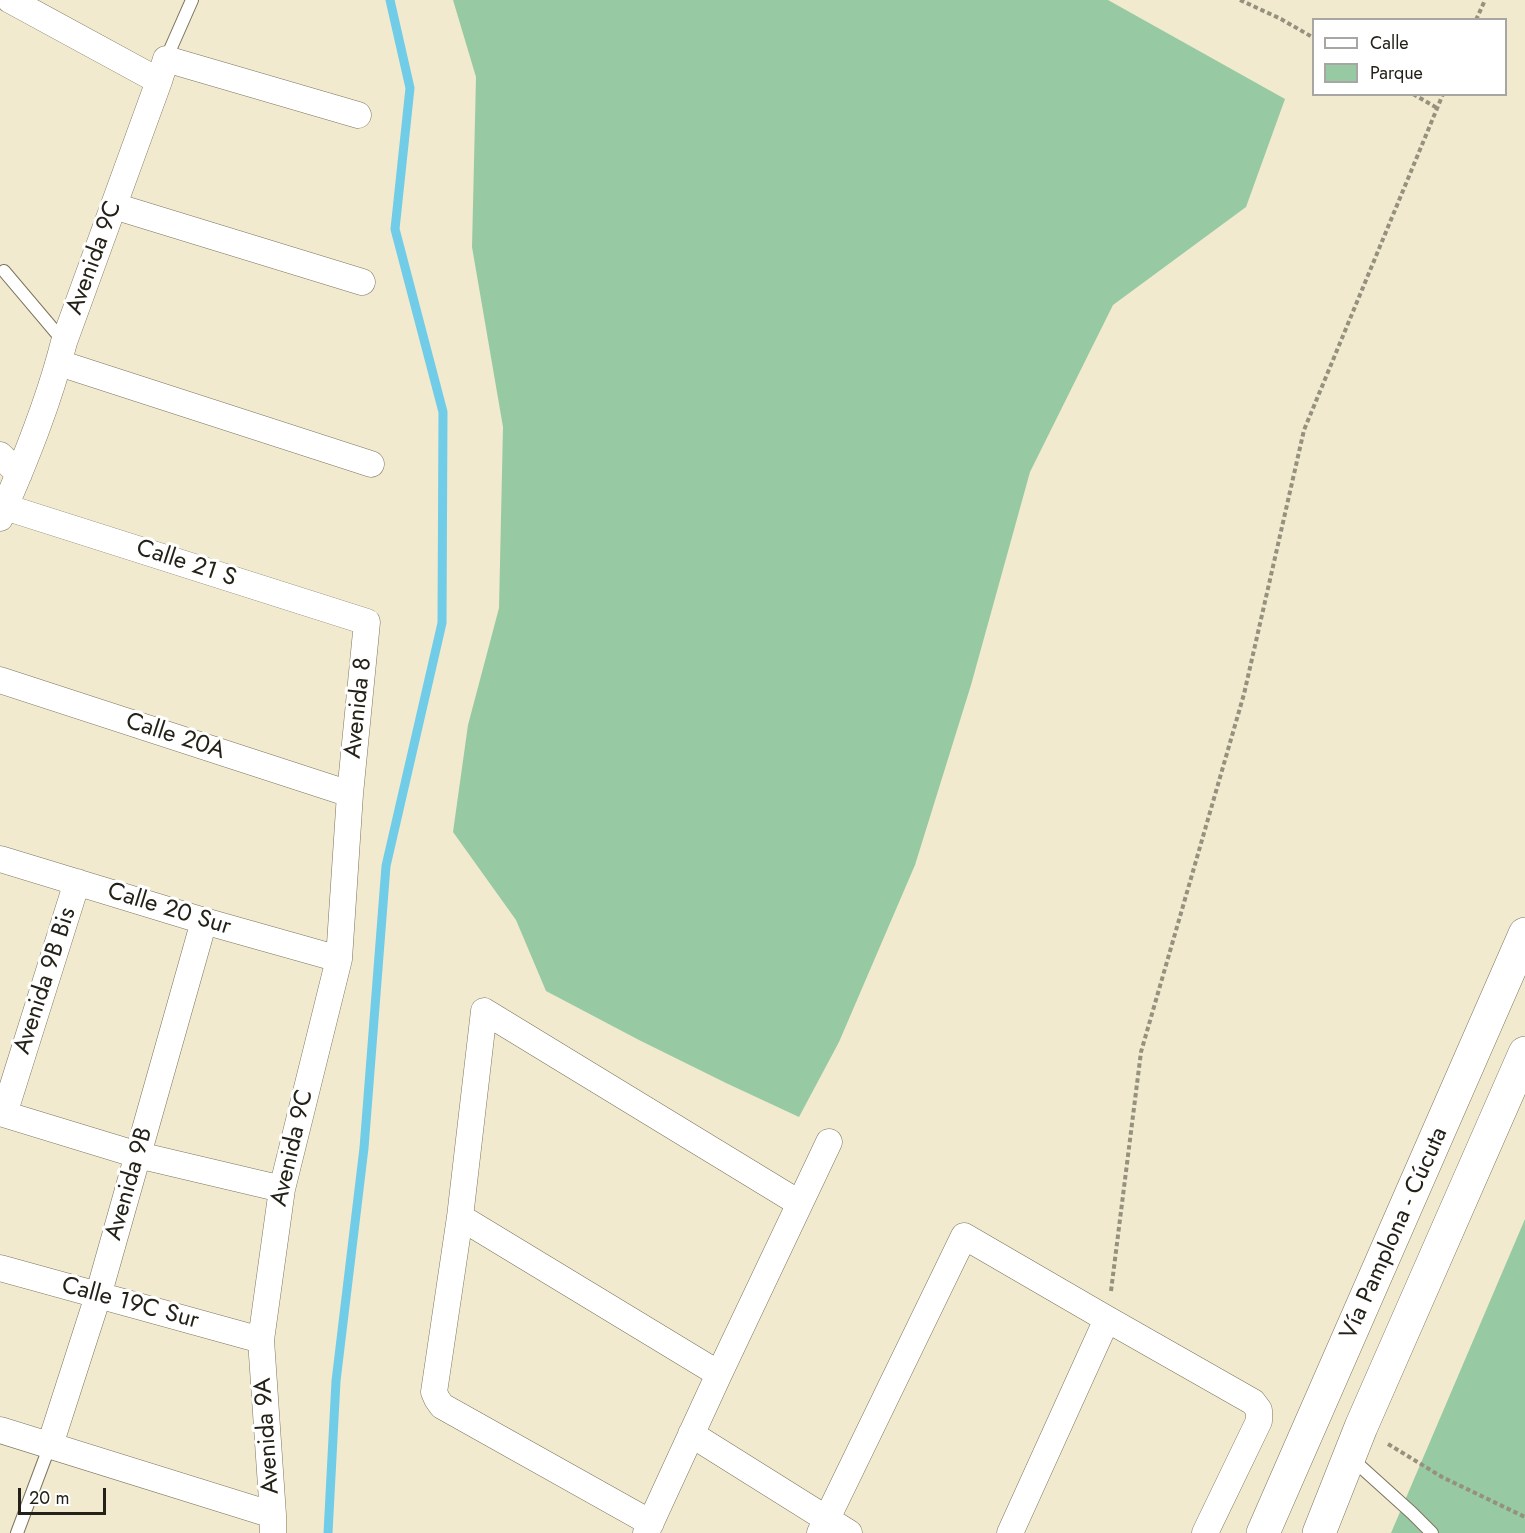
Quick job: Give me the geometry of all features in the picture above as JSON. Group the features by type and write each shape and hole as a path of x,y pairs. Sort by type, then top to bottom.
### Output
{"highway":[{"name":"Vía Pamplona - Cúcuta","path":"1263,1533 1525,934"},
{"name":"Vía Pamplona - Cúcuta","path":"1319,1533 1355,1442 1525,1053"}],"street":[{"path":"15,1 162,70 358,115"},
{"name":"Avenida 9C","path":"2,512 19,474 162,70"},
{"path":"114,206 362,282"},
{"path":"62,353 371,464"},
{"path":"0,455 19,474"},
{"name":"Calle 21 S","path":"2,512 367,622"},
{"name":"Avenida 8","path":"339,959 350,794 367,622"},
{"name":"Calle 20A","path":"0,680 350,794"},
{"name":"Calle 20 Sur","path":"0,859 339,959"},
{"name":"Avenida 9B Bis","path":"2,1113 77,882"},
{"name":"Avenida 9B","path":"51,1445 98,1296 204,921"},
{"name":"Avenida 9C","path":"261,1340 282,1189 339,959"},
{"path":"800,1203 484,1011 460,1217 434,1392 437,1399 442,1406 649,1528 719,1374 830,1142"},
{"path":"2,1113 138,1155 282,1189"},
{"path":"460,1217 719,1374"},
{"path":"823,1526 964,1236 1253,1402 1259,1410 1259,1421 1205,1533"},
{"name":"Calle 19C Sur","path":"0,1268 261,1340"},
{"path":"1010,1533 1107,1319"},
{"name":"Avenida 9A","path":"261,1340 273,1524"},
{"path":"0,1430 51,1445 273,1524"},
{"path":"691,1434 823,1526 849,1533"}],"lane":[{"name":"Avenida 9C","path":"162,70 192,0"},
{"path":"4,272 62,353"},
{"path":"1355,1442 1432,1533"},
{"path":"17,1533 51,1445"}],"path":[{"path":"1240,0 1312,37"},
{"path":"1477,18 1485,0"},
{"path":"1416,96 1437,108"},
{"path":"1107,1319 1141,1052 1244,694 1304,430 1442,96"},
{"path":"1355,1442 1442,1477 1525,1517"}],"green space":[{"path":"453,0 1108,0 1285,99 1246,207 1113,305 1030,472 971,685 915,865 839,1042 799,1117 639,1040 546,991 516,920 453,832 468,725 499,608 503,427 472,247 476,77"},
{"path":"1525,1219 1525,1533 1391,1533"}],"waterway":[{"path":"328,1533 336,1381 364,1148 386,866 442,623 443,412 395,229 410,88 390,0"}]}
